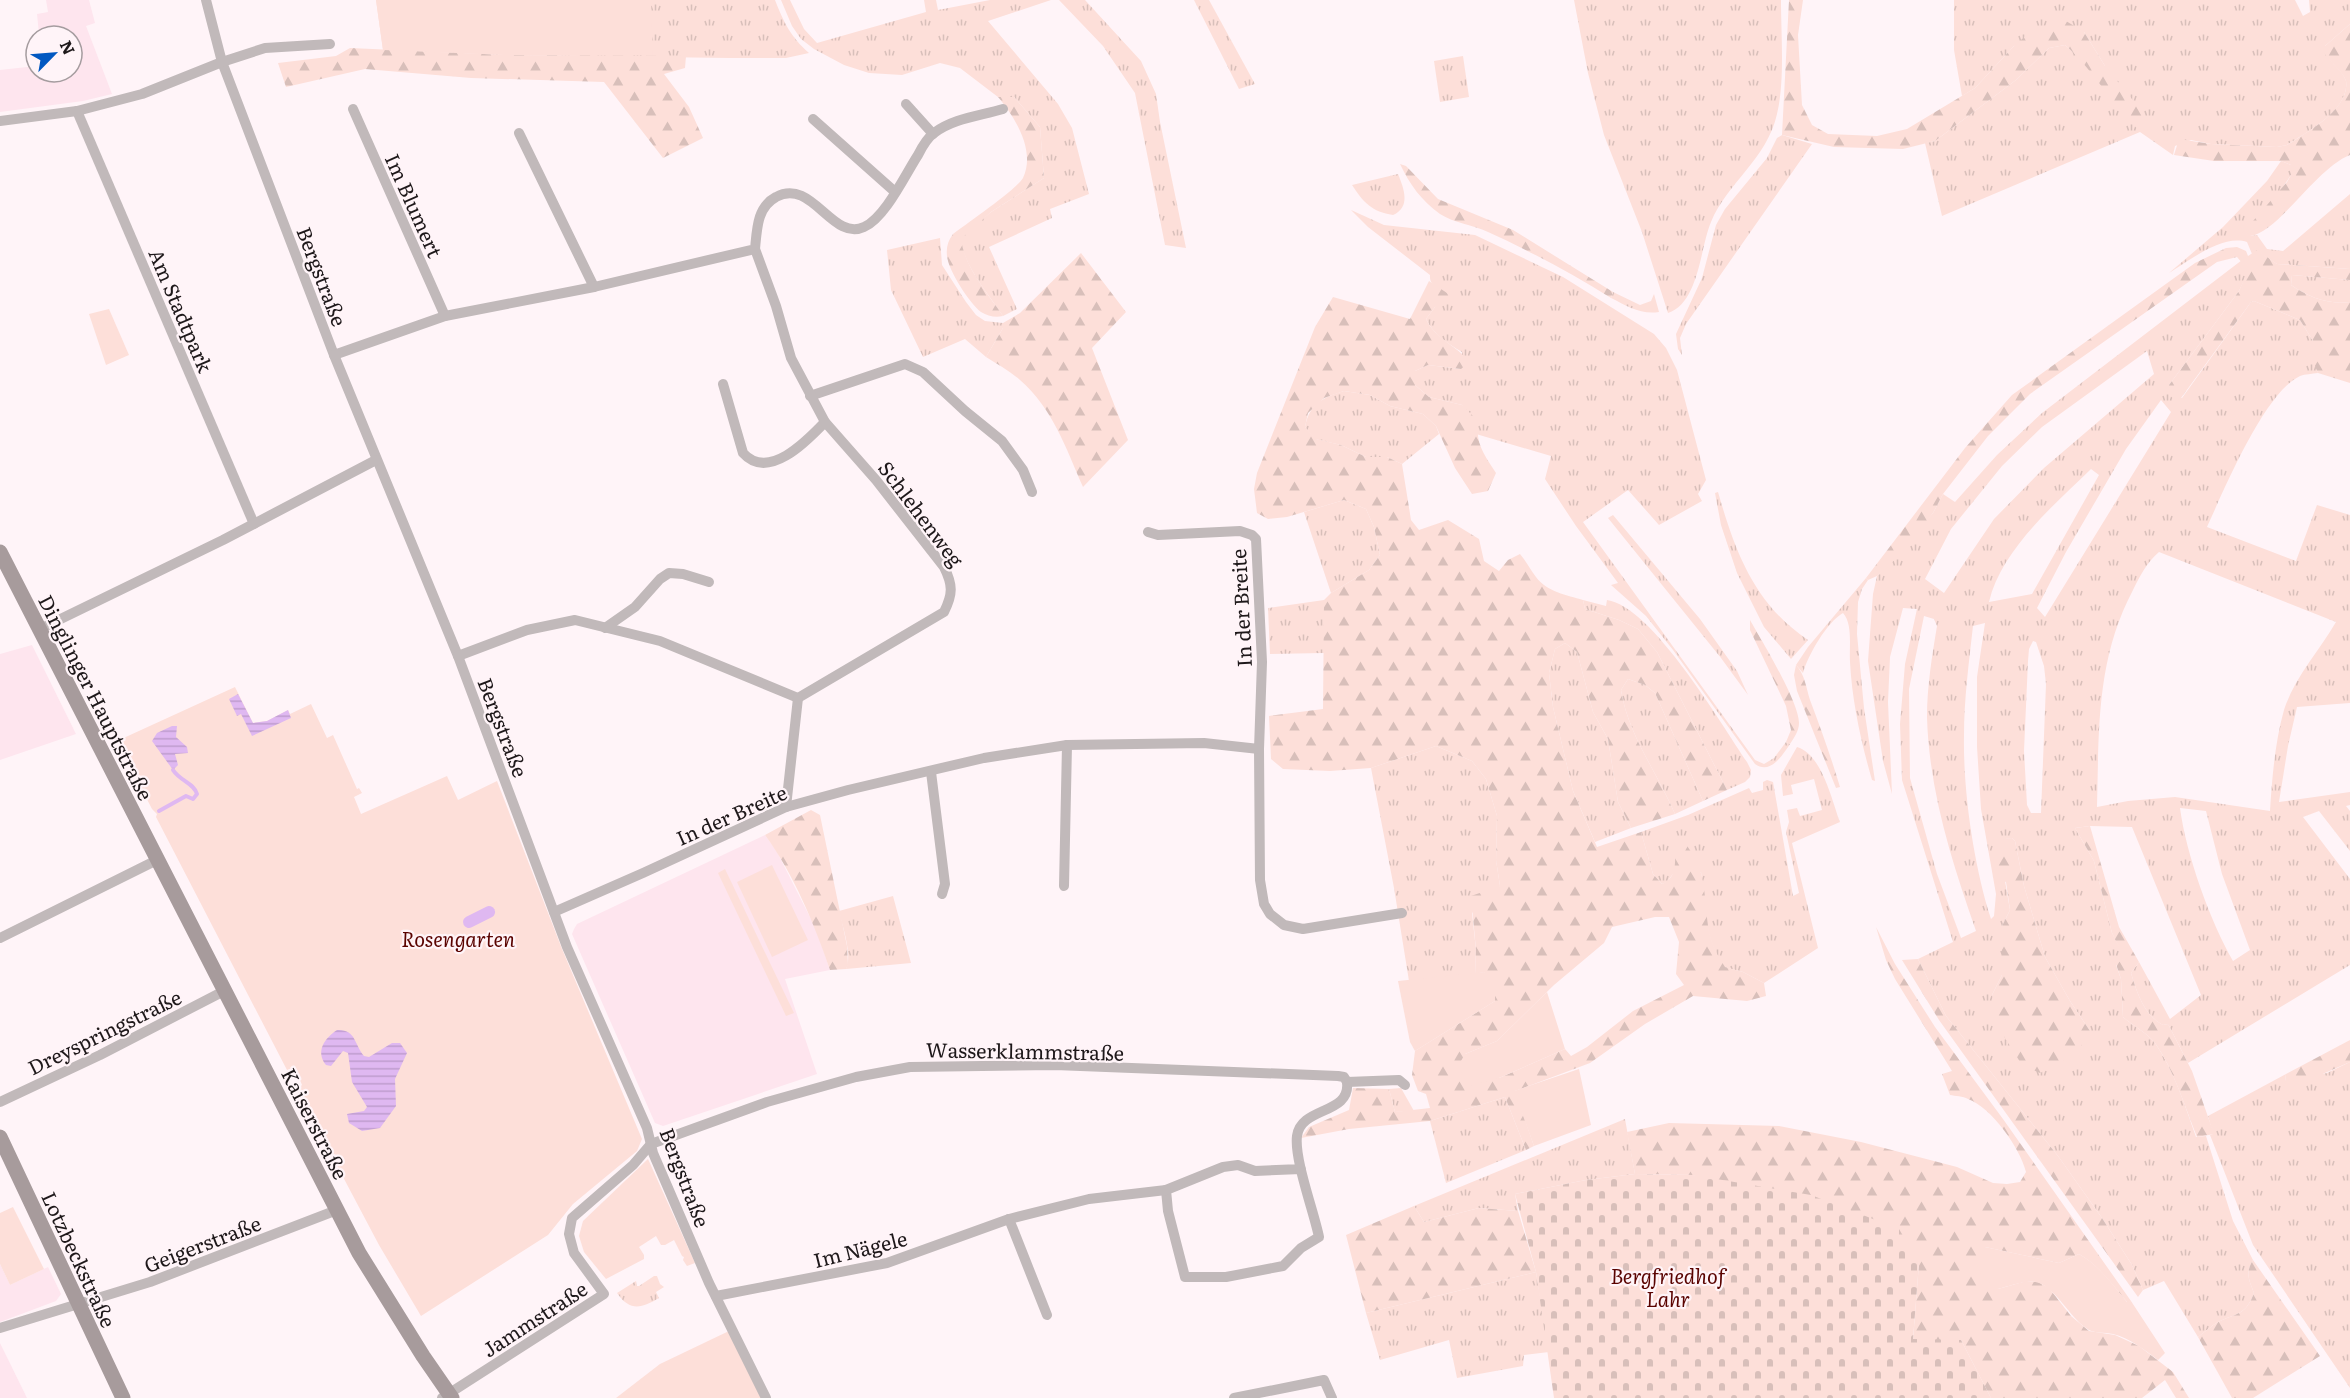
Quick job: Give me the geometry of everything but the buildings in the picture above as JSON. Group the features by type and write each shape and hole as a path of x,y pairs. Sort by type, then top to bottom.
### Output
{"street":[{"name":"Bergstraße","path":"206,0 222,62 334,355 458,656 554,912 716,1296 766,1398"},
{"path":"0,121 76,111 142,94 222,62 265,48 330,44"},
{"path":"906,104 933,134"},
{"name":"Im Blumert","path":"353,109 445,316"},
{"path":"1003,109 955,121 933,134 882,214 864,227 856,230 842,226 795,193 782,193 766,202 759,220 755,249 776,306 791,358 810,396 905,364 922,372 1002,441 1023,470 1032,492"},
{"name":"Am Stadtpark","path":"76,111 254,524"},
{"path":"813,119 894,192"},
{"path":"519,133 594,287"},
{"path":"334,355 445,316 594,287 755,249"},
{"path":"723,384 743,453 750,461 763,464 779,460 812,436 825,422"},
{"name":"Schlehenweg","path":"798,698 944,612 952,592 952,583 934,553 876,480 825,422 810,396"},
{"path":"38,630 254,524 376,460"},
{"name":"In der Breite","path":"1148,532 1158,535 1240,531 1256,539 1262,662 1259,749 1260,880 1264,904 1270,914 1284,925 1303,928 1402,913"},
{"name":"Dinglinger Hauptstraße","path":"0,552 157,860"},
{"path":"605,628 635,607 660,579 669,573 683,574 709,582"},
{"path":"458,656 527,630 575,620 660,641 798,698 786,807"},
{"name":"In der Breite","path":"554,912 786,807 984,758 1067,745 1204,743 1259,749"},
{"path":"1064,886 1067,745"},
{"path":"931,772 945,884 942,894"},
{"path":"0,938 157,860"},
{"name":"Kaiserstraße","path":"157,860 371,1272 448,1396"},
{"name":"Dreyspringstraße","path":"0,1102 100,1055 224,991"},
{"name":"Wasserklammstraße","path":"651,1144 767,1102 856,1077 910,1067 1055,1065 1338,1076 1344,1077 1347,1082 1399,1080 1405,1085"},
{"path":"1166,1190 1168,1211 1185,1277 1226,1277 1283,1266 1300,1248 1319,1237 1301,1169 1297,1137 1301,1125 1310,1116 1334,1107 1344,1098 1348,1088 1347,1082"},
{"name":"Lotzbeckstraße","path":"0,1137 123,1398"},
{"name":"Jammstraße","path":"448,1396 604,1294 574,1252 569,1234 573,1218 633,1165 651,1144"},
{"name":"Im Nägele","path":"716,1296 887,1263 1008,1219 1089,1199 1166,1190 1223,1167 1238,1165 1255,1171 1301,1169"},
{"name":"Geigerstraße","path":"0,1328 150,1282 338,1210"},
{"path":"1008,1219 1047,1315"},
{"path":"1234,1398 1324,1380 1332,1398"}],"shaded area":[{"path":"46,0 89,0 95,23 86,26 112,94 83,101 0,112 0,70 24,67 24,84 84,84 84,24 38,24 37,14 48,12"},
{"path":"32,645 76,734 0,760 0,654"},
{"path":"238,694 253,723 267,721 288,710 291,718 252,736 241,714 237,716 229,699"},
{"path":"177,726 176,737 187,747 188,753 175,754 178,765 173,770 152,741 157,733"},
{"path":"765,835 776,850 816,929 830,970 785,979 817,1074 663,1126 655,1123 572,934 577,924"},
{"path":"337,1030 348,1032 364,1056 369,1057 392,1043 400,1043 407,1053 395,1079 396,1106 380,1128 362,1131 349,1123 347,1114 364,1111 367,1107 352,1082 348,1053 343,1051 331,1066 326,1065 321,1055 323,1045"},
{"path":"0,1264 10,1285 48,1267 61,1294 56,1301 0,1322"},
{"path":"0,1343 27,1398 0,1398"}],"green space":[{"path":"376,0 775,0 789,29 809,53 786,58 729,58 507,55 383,50"},
{"path":"376,0 651,0 653,55 507,55 383,50"},
{"path":"781,0 790,0 804,29 817,43 926,12 924,0 936,0 938,10 990,0 1051,0 988,21 1058,104 1072,128 1089,194 1050,209 1052,218 989,247 1017,309 1003,316 972,270 960,238 991,212 1044,178 1040,127 1014,97 998,97 960,68 940,63 902,75 869,73 844,65 814,49 801,39 792,26"},
{"path":"1059,0 1085,0 1141,61 1156,94 1186,248 1165,245 1135,93 1103,46"},
{"path":"1194,0 1209,0 1255,84 1239,89"},
{"path":"1574,0 1781,0 1781,87 1772,130 1756,158 1718,208 1707,233 1692,287 1678,307 1668,313 1642,232 1604,135 1588,73"},
{"path":"1789,0 1803,0 1798,35 1802,105 1812,125 1828,134 1877,136 1907,129 1975,88 2014,46 2035,28 2066,21 2084,32 2105,66 2145,115 2148,125 2141,132 2121,111 2085,65 2065,45 2049,48 2016,80 1935,141 1903,149 1834,147 1782,135"},
{"path":"1954,0 2295,0 2303,16 2310,12 2309,0 2350,0 2350,24 2325,46 2328,57 2344,76 2345,92 2334,111 2326,119 2287,145 2277,147 2211,144 2191,140 2175,146 2173,155 2140,132 1942,216 1925,143 1935,141 2016,80 2049,48 2065,45 2082,60 2105,66 2084,32 2014,46 1975,88 1962,96 1954,50"},
{"path":"2350,24 2350,155 2324,173 2273,224 2250,236 2247,228 2287,182 2291,175 2291,165 2281,161 2214,161 2174,155 2179,139 2211,144 2277,147 2287,145 2326,119 2341,101 2346,81 2323,51 2325,46"},
{"path":"350,48 507,55 686,56 685,68 664,74 689,107 703,138 663,158 604,82 471,78 365,69 286,87 278,63 336,56"},
{"path":"1463,56 1469,97 1440,102 1434,61"},
{"path":"998,97 1014,97 1040,127 1044,178 991,212 961,239 972,270 1003,316 997,317 981,312 971,302 951,270 947,253 953,234 1002,198 1023,178 1027,157 1022,135 1011,114"},
{"path":"1782,135 1812,144 1686,324 1680,338 1682,355 1678,349 1676,334 1702,278 1716,225 1725,209 1767,158 1777,138"},
{"path":"2281,161 2291,165 2291,175 2250,236 2257,235 2267,249 2283,251 2350,194 2350,269 2277,264 2257,251 2252,254 2247,242 2237,241 2227,242 2206,250 2169,273 2223,227 2267,181"},
{"path":"1400,164 1406,166 1438,199 1513,230 1613,292 1611,298 1519,247 1440,214 1417,192"},
{"path":"1398,174 1404,191 1404,202 1399,212 1393,215 1369,205 1352,185"},
{"path":"1351,210 1384,225 1475,235 1563,277 1654,334 1666,348 1677,370 1706,480 1698,494 1702,501 1659,525 1628,490 1583,522 1755,760 1764,764 1774,758 1786,742 1790,744 1775,763 1766,767 1755,764 1646,616 1611,585 1618,583 1545,479 1551,456 1476,434 1462,405 1429,397 1415,385 1415,371 1428,365 1461,369 1462,352 1437,334 1426,319 1435,307 1449,295 1431,282 1430,275 1368,227"},
{"path":"940,238 942,265 966,302 976,315 985,321 1003,323 1003,328 986,357 965,339 923,357 891,290 887,250"},
{"path":"2237,247 2246,251 2248,256 2257,250 2277,264 2350,269 2350,280 2292,275 2291,285 2319,299 2350,302 2350,383 2318,373 2312,359 2313,341 2300,320 2254,301 2181,398 2174,399 2169,395 2169,385 2239,291 2248,270 2237,257 2217,262 2030,394 1988,436 1943,494 1933,513 1901,554 1877,576 1868,580 1866,578 1965,448 2012,395 2195,263 2226,248"},
{"path":"1081,253 1126,312 1092,348 1128,440 1083,487 1058,430 1041,403 1016,377 986,357 1003,328 1003,323 1020,313"},
{"path":"2242,260 2249,270 2239,291 2169,385 2169,395 2182,398 2251,302 2254,301 2300,320 2313,341 2313,359 2318,373 2300,376 2286,386 2259,421 2234,467 2207,527 2296,561 2317,505 2350,515 2350,703 2297,707 2279,802 2350,792 2350,805 2346,806 2350,811 2350,851 2319,811 2303,817 2350,879 2350,965 2188,1063 2168,1024 2163,1025 2156,1021 2146,1009 2131,973 2139,962 2170,1019 2201,995 2132,827 2075,828 2094,861 2112,933 2125,958 2116,965 2121,979 2123,1017 2155,1043 2168,1065 2196,1137 2206,1136 2233,1221 2253,1260 2248,1273 2254,1293 2248,1306 2215,1324 2198,1337 2164,1281 2143,1290 2132,1265 2058,1156 1946,1016 1918,959 1953,942 1902,780 1900,724 1905,664 1917,609 1903,608 1890,657 1888,702 1892,794 1883,761 1868,661 1873,594 1877,576 1933,513 1943,494 1955,502 1997,455 2042,413","holes":["2147,351 2154,374 2044,468 1994,519 1944,593 1925,579 1951,529 2002,466 2042,427","2161,400 2171,412 2045,617 2037,608 2066,552 2126,449","2091,469 2099,475 2032,594 1989,602 1995,583 2005,564 2031,529","2159,552 2336,622 2288,698 2276,747 2270,811 2175,797 2128,801 2097,807 2100,723 2106,669 2121,616 2138,580","1924,616 1934,619 1937,626 1927,706 1932,772 1950,852 1976,931 1961,938 1937,874 1910,778 1909,689","1985,623 1977,677 1977,747 1981,809 1996,894 1994,916 1991,919 1979,876 1965,781 1964,722 1973,626","2033,641 2036,642 2044,666 2046,684 2041,813 2031,813 2027,805 2024,751 2029,649","2180,808 2206,811 2222,874 2250,950 2233,961 2200,887 2188,846","2012,838 2015,841 2024,886 2045,957 2090,1031 1992,995 2002,975 2002,926 2010,910 1998,840"]},
{"path":"2292,275 2350,280 2350,302 2327,301 2304,293 2291,285"},
{"path":"1429,281 1450,295 1446,305 1435,307 1426,319 1435,332 1469,362 1461,369 1428,365 1415,371 1415,385 1429,397 1462,405 1479,422 1479,442 1484,455 1496,473 1488,491 1472,494 1455,468 1436,426 1423,414 1390,406 1370,395 1344,391 1324,398 1308,413 1305,427 1316,439 1341,445 1366,457 1387,457 1402,464 1411,520 1419,530 1448,520 1479,539 1484,561 1499,571 1508,560 1520,554 1536,577 1546,586 1583,600 1585,609 1638,629 1657,652 1727,790 1703,801 1655,693 1645,685 1628,679 1621,690 1630,722 1675,814 1631,828 1618,802 1608,739 1593,712 1577,652 1565,643 1555,649 1549,673 1553,707 1573,791 1597,847 1641,832 1653,874 1662,884 1673,873 1675,844 1683,840 1696,860 1701,873 1709,932 1717,954 1725,967 1743,972 1764,983 1766,996 1747,1001 1693,996 1645,1024 1590,1063 1515,1091 1534,1146 1526,1150 1505,1097 1430,1121 1349,1129 1301,1138 1309,1127 1349,1110 1353,1088 1389,1089 1395,1112 1430,1108 1426,1094 1418,1091 1412,1075 1415,1051 1495,1001 1484,972 1475,974 1476,950 1471,896 1500,886 1496,860 1497,816 1486,779 1472,761 1436,746 1371,768 1330,771 1283,769 1271,759 1269,716 1323,709 1324,600 1331,593 1369,570 1380,555 1374,527 1366,509 1344,500 1287,517 1268,519 1257,513 1254,489 1257,473 1315,327 1333,297 1410,319","holes":["1655,917 1669,917 1679,942 1676,974 1684,985 1633,1011 1587,1047 1571,1056 1565,1049 1499,1078 1465,1054 1497,1041 1554,985 1604,943 1612,927"]},
{"path":"1613,292 1640,305 1651,301 1654,294 1659,312 1652,313 1628,307 1611,298"},
{"path":"109,309 129,355 106,365 89,314"},
{"path":"1344,391 1370,395 1390,406 1423,414 1436,426 1439,434 1402,464 1387,457 1366,457 1341,445 1315,439 1305,427 1310,412 1323,399"},
{"path":"1718,492 1732,535 1749,575 1774,610 1789,626 1808,640 1791,659 1764,627 1737,573 1721,525 1715,493"},
{"path":"1344,500 1366,509 1374,527 1380,555 1369,570 1331,593 1304,512"},
{"path":"1613,515 1700,619 1737,671 1748,695 1608,518"},
{"path":"1866,578 1868,580 1858,602 1857,634 1864,708 1875,781 1872,780 1858,721 1851,677 1849,629 1843,613 1837,617 1819,640 1803,673 1796,665 1808,647"},
{"path":"1324,600 1324,653 1270,654 1268,608"},
{"path":"1583,600 1606,606 1607,600 1625,607 1644,622 1664,644 1703,696 1747,762 1751,770 1750,777 1745,782 1727,790 1657,652 1638,629 1585,609"},
{"path":"1750,620 1779,672 1797,713 1798,729 1790,744 1786,742 1791,730 1786,706 1750,630"},
{"path":"1565,643 1577,652 1593,712 1608,739 1618,802 1631,828 1595,842 1573,791 1553,707 1549,673 1555,649"},
{"path":"1796,665 1803,677 1840,787 1836,788 1797,691 1794,675"},
{"path":"1628,679 1645,685 1655,693 1703,801 1675,814 1630,722 1621,690"},
{"name":"Rosengarten","path":"235,687 253,723 267,721 288,710 290,714 311,704 327,738 333,735 357,789 359,788 362,793 354,797 361,814 447,776 458,800 497,781 562,949 642,1139 637,1151 573,1204 548,1235 421,1316 379,1245 297,1090 302,1085 298,1075 293,1068 287,1070 156,817 157,814 152,809 117,741"},
{"path":"1436,746 1472,761 1486,779 1497,816 1496,860 1500,886 1472,913 1476,950 1475,974 1409,981 1371,768"},
{"path":"1797,747 1806,751 1819,768 1840,822 1792,843 1818,948 1764,983 1743,972 1724,967 1717,956 1706,921 1701,872 1675,871 1667,882 1662,884 1653,874 1641,832 1688,815 1749,788 1752,793 1763,790 1763,782 1767,780 1773,782 1793,896 1799,893 1786,832 1789,822 1787,810 1797,808 1800,816 1822,810 1814,779 1791,785 1793,794 1783,796 1781,775"},
{"path":"811,810 820,815 847,946 848,965 846,969 830,970 802,900 785,866 765,835"},
{"path":"2090,826 2119,927 2139,962 2131,973 2139,996 2156,1021 2163,1025 2168,1024 2192,1071 2214,1134 2197,1137 2179,1089 2162,1054 2144,1032 2123,1017 2121,979 2116,964 2124,958 2112,933 2094,861 2075,828"},
{"path":"2012,838 2015,841 2024,886 2045,957 2090,1031 2075,1052 2040,1073 2022,1065 2000,1030 1992,995 2002,975 2002,926 2010,910 2006,882 1997,879 1998,839"},
{"path":"772,865 808,940 772,957 737,882"},
{"path":"725,869 794,1013 786,1016 718,873"},
{"path":"893,896 911,963 846,969 848,949 839,911"},
{"path":"1876,927 1895,964 1935,1027 2131,1301 2128,1303 2100,1270 2079,1254 2059,1263 1985,1247 1998,1289 2023,1282 2038,1282 2049,1288 2071,1316 2089,1331 2115,1335 2139,1346 2173,1372 2189,1398 2176,1398 2165,1380 2142,1398 1991,1398 1961,1340 1913,1340 1919,1263 1693,1175 1635,1174 1627,1132 1669,1123 1779,1126 1861,1142 1957,1167 1993,1183 2020,1182 2026,1172 2023,1162 2004,1130 1977,1104 1964,1097 1950,1095 1942,1074 1952,1071 1895,979 1886,960"},
{"path":"1918,959 1946,1016 2058,1156 2102,1218 2132,1265 2143,1290 2138,1297 1939,1020 1902,960"},
{"path":"1484,972 1495,983 1495,1001 1415,1051 1410,1042 1398,981"},
{"path":"1547,992 1565,1049 1499,1078 1469,1086 1458,1066 1465,1054 1497,1041"},
{"path":"2350,1040 2350,1062 2293,1087 2285,1081 2286,1074"},
{"path":"2350,1062 2350,1388 2253,1245 2210,1135 2213,1134 2208,1116 2286,1074 2285,1081 2327,1073"},
{"path":"1579,1069 1591,1125 1534,1146 1514,1091"},
{"path":"1401,1088 1414,1111 1395,1112 1389,1089"},
{"path":"1505,1097 1526,1150 1446,1183 1430,1121"},
{"path":"1625,1119 1635,1174 1586,1180 1515,1194 1518,1211 1479,1208 1424,1222 1414,1206"},
{"path":"648,1159 695,1263 687,1266 674,1240 661,1245 656,1236 639,1247 644,1259 606,1279 584,1252 579,1236 583,1221"},
{"name":"Bergfriedhof Lahr","path":"1635,1174 1693,1175 1811,1195 1899,1229 1919,1263 1913,1339 1961,1340 1991,1398 1554,1398 1536,1272 1515,1194 1586,1180"},
{"path":"1414,1206 1424,1222 1479,1208 1518,1211 1536,1272 1366,1313 1346,1235"},
{"path":"13,1207 44,1269 10,1285 0,1264 0,1213"},
{"path":"1985,1247 2059,1263 2079,1254 2111,1282 2127,1302 2131,1301 2165,1353 2158,1360 2125,1338 2089,1330 2051,1291 2039,1283 2024,1282 1998,1289 1984,1277 1978,1268 1979,1251"},
{"path":"2253,1260 2320,1356 2253,1398 2232,1398 2198,1337 2215,1324 2248,1306 2254,1293 2248,1273"},
{"path":"1536,1272 1549,1352 1524,1355 1523,1366 1457,1378 1449,1340 1380,1360 1366,1313"},
{"path":"657,1276 664,1287 656,1292 659,1298 647,1304 632,1306 617,1293 636,1281 639,1286"},
{"path":"729,1331 762,1398 616,1398 660,1364"}],"waterway":[{"path":"159,811 186,796 193,799 197,794 193,787 173,770"},
{"path":"469,922 489,912"}]}
